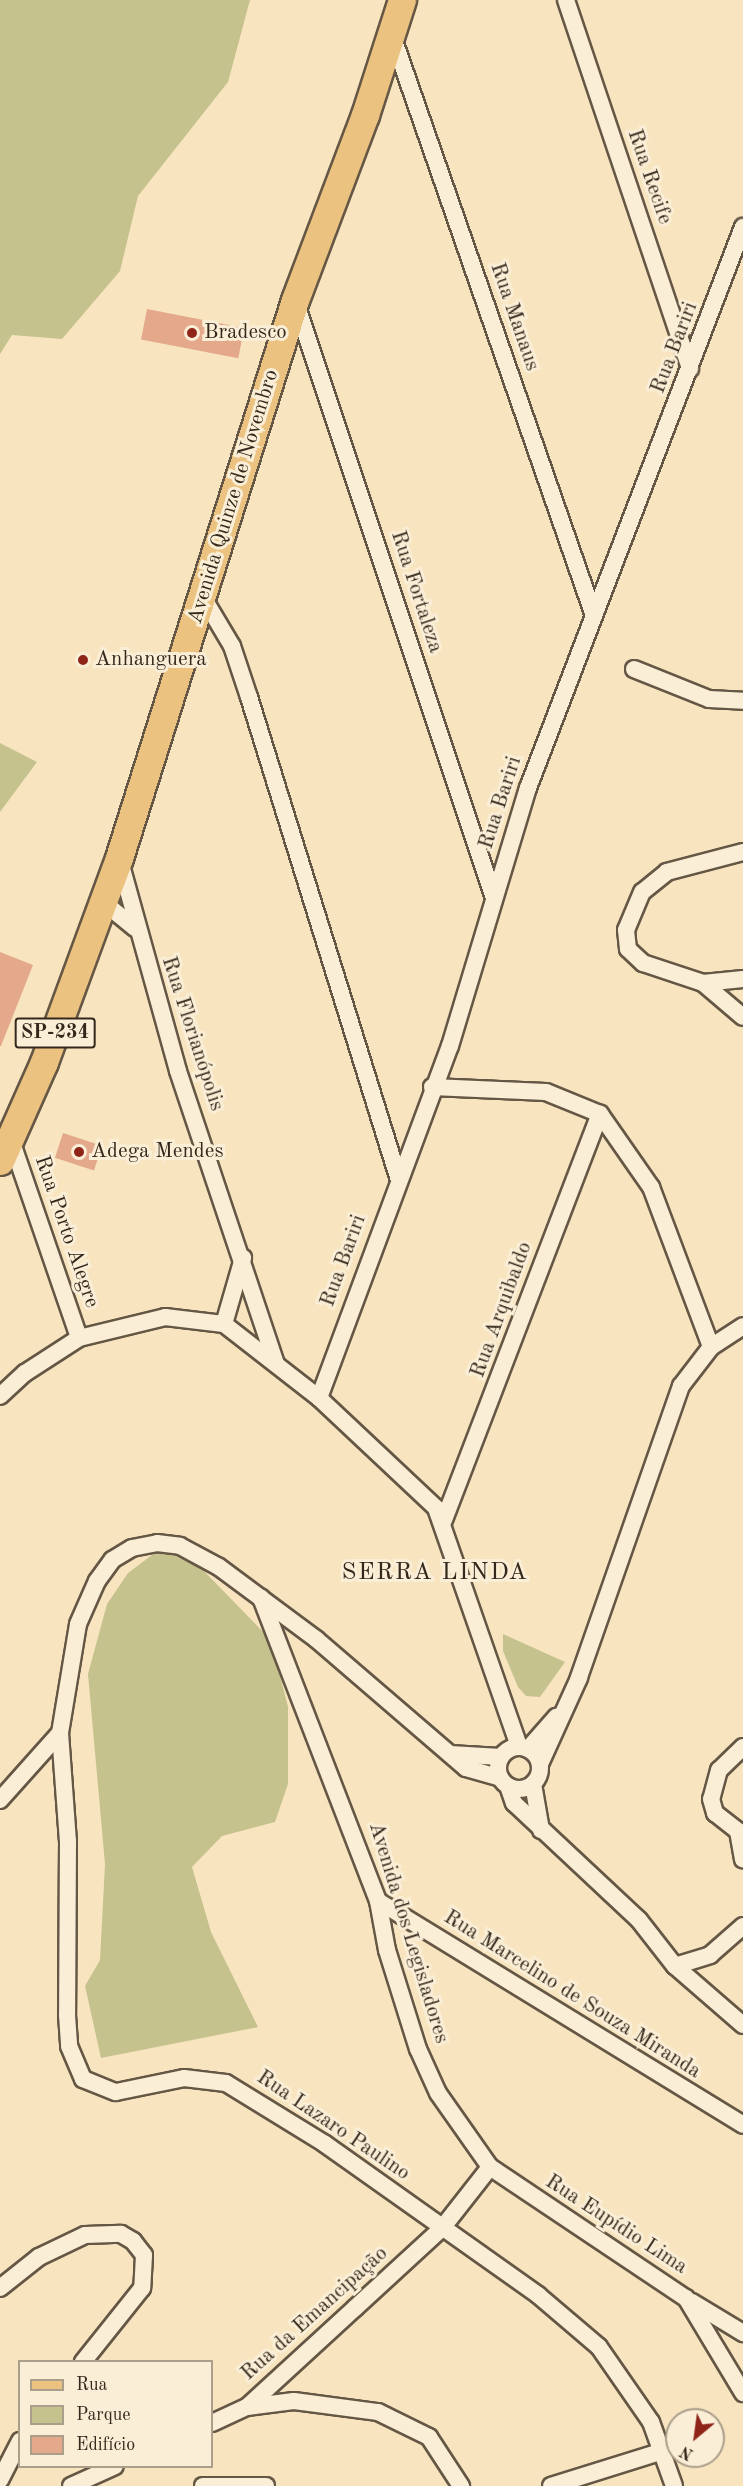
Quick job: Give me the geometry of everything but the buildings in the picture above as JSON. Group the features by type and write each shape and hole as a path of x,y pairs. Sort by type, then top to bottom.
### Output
{"main road":[{"name":"Avenida Quinze de Novembro","path":"5,1151 119,858 204,599 295,300 392,35 402,0"}],"street":[{"name":"Rua Recife","path":"566,0 690,369"},
{"name":"Rua Manaus","path":"392,35 593,613"},
{"name":"Rua Bariri","path":"319,1398 398,1177 467,998 494,898 528,788 593,613 690,369 743,227"},
{"name":"Rua Fortaleza","path":"295,300 494,898"},
{"path":"204,599 232,646 246,687 398,1177"},
{"path":"634,669 709,699 743,701"},
{"path":"743,852 667,872 632,908 628,949 643,963 703,983 743,1017"},
{"name":"Rua Florianópolis","path":"119,858 135,928 244,1255 276,1364"},
{"path":"102,901 135,928"},
{"path":"703,983 743,979"},
{"path":"432,1087 546,1092 600,1114 651,1187 711,1347"},
{"name":"Rua Arquibaldo","path":"444,1520 600,1114"},
{"name":"Rua Porto Alegre","path":"5,1151 79,1338"},
{"path":"224,1324 244,1255"},
{"path":"0,1396 25,1373 79,1338 165,1317 224,1324 319,1398 415,1482 444,1520 502,1688 513,1751 504,1782 514,1803 639,1920 675,1966 743,2025"},
{"path":"541,1830 533,1784 570,1700 681,1386 711,1347 743,1326"},
{"name":"Rua Lazaro Paulino","path":"504,1782 466,1768 261,1598 180,1546 132,1548 112,1560 86,1600 78,1624 60,1733 68,1841 67,2015 78,2072 105,2092 184,2078 226,2084 283,2115 443,2227 599,2347 629,2384 663,2451 674,2486"},
{"name":"Avenida dos Legisladores","path":"261,1598 378,1901 387,1950 418,2049 438,2093 490,2167"},
{"path":"513,1751 570,1700"},
{"path":"0,1800 60,1733"},
{"path":"743,1746 719,1770 711,1799 715,1813 740,1830 743,1860"},
{"path":"450,1754 513,1751 540,1764"},
{"path":"504,1782 533,1784"},
{"name":"Rua Marcelino de Souza Miranda","path":"378,1901 743,2125"},
{"path":"675,1966 710,1955 743,1926"},
{"path":"443,2227 490,2167"},
{"name":"Rua Eupídio Lima","path":"490,2167 686,2298 743,2393"},
{"name":"Rua da Emancipação","path":"213,2423 248,2407 443,2227"},
{"path":"0,2288 39,2257 86,2235 121,2234 133,2241 144,2255 142,2288 84,2360"},
{"path":"686,2298 743,2333"},
{"path":"248,2407 294,2401 378,2412 429,2437 461,2486"},
{"path":"0,2480 18,2445"},
{"path":"551,2486 663,2451"},
{"path":"71,2486 111,2468"},
{"path":"203,2486 266,2486"}],"green space":[{"path":"0,0 250,0 228,82 138,196 120,271 62,339 12,335 0,354"},
{"path":"0,743 37,762 0,812"},
{"path":"160,1549 201,1568 271,1640 288,1707 288,1784 275,1822 222,1836 192,1867 211,1932 258,2027 101,2058 85,1986 100,1960 105,1864 88,1674 107,1604 128,1573"},
{"path":"503,1634 565,1662 540,1697 526,1696 518,1687 503,1651"}],"place":[{"name":"Bradesco","path":"192,333"},
{"name":"Anhanguera","path":"83,660"},
{"name":"Adega Mendes","path":"79,1152"}],"district":[{"name":"SERRA LINDA","path":"435,1574"}]}
